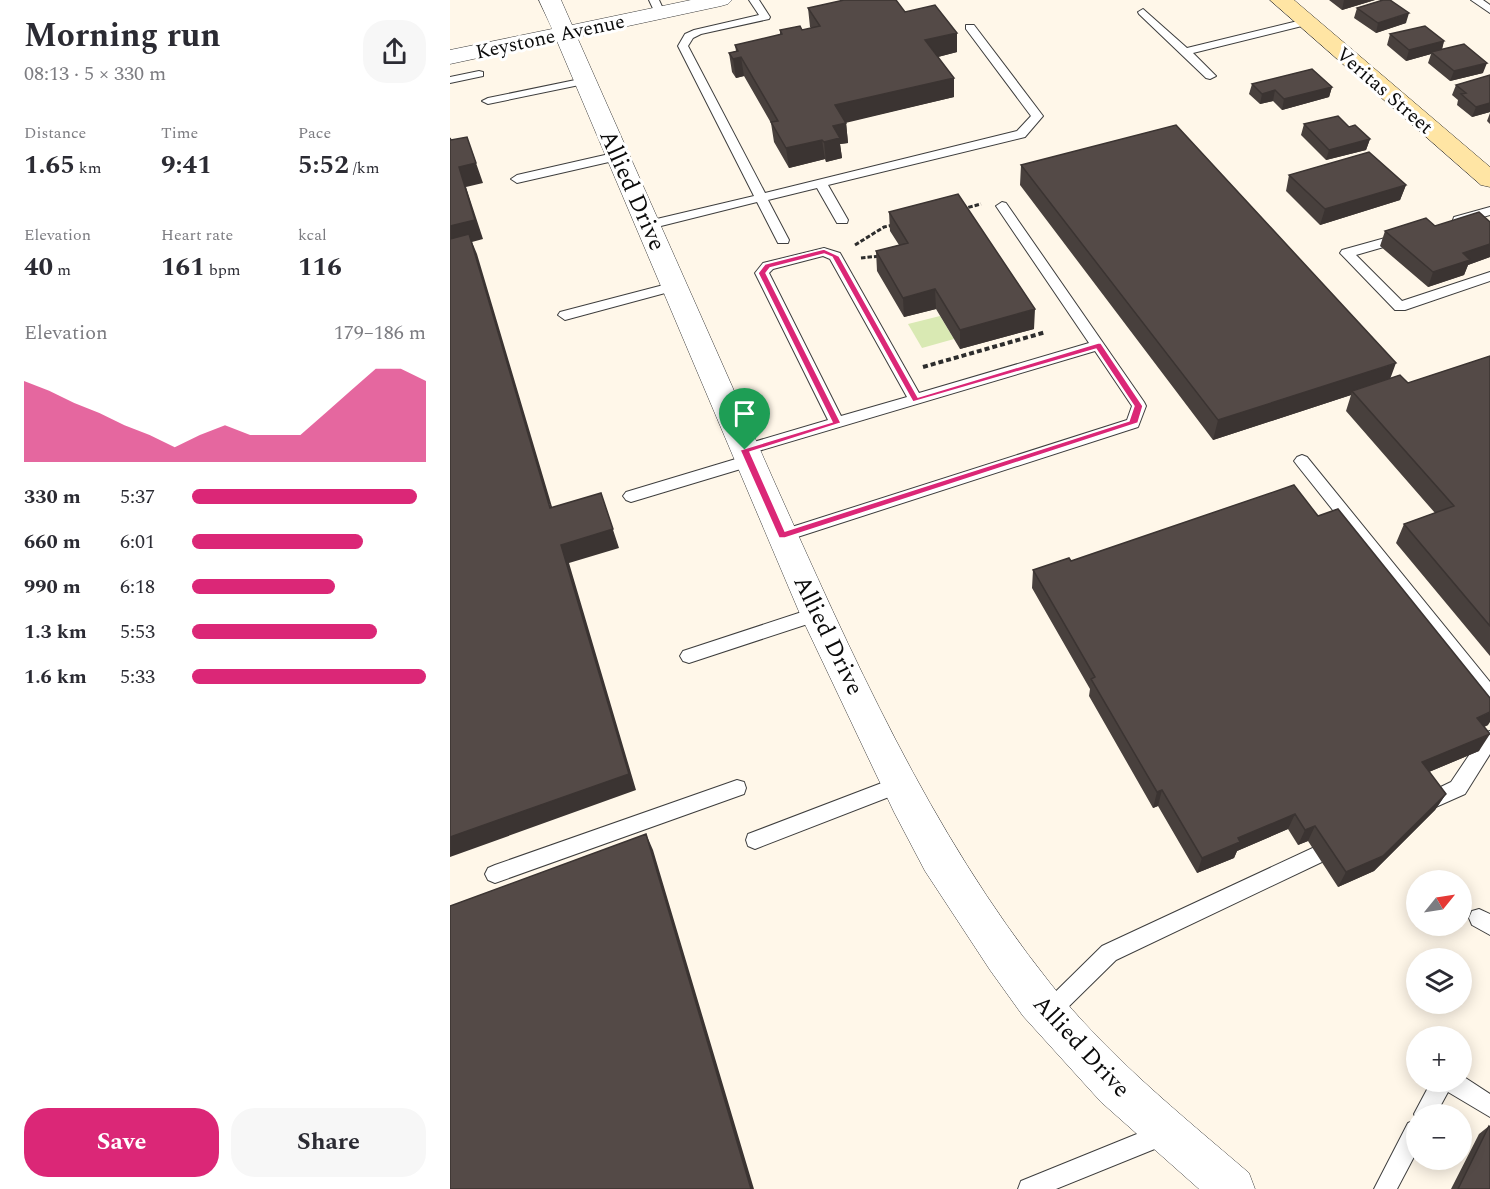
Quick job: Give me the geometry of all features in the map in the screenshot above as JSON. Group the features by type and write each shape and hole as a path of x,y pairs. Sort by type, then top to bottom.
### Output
{"street":[{"name":"Allied Drive","path":"550,0 817,614 939,858 1004,956 1048,1013 1116,1087 1233,1189"},
{"name":"Keystone Avenue","path":"450,57 564,33 657,6 721,0"},
{"name":"Veritas Street","path":"1281,0 1490,180"}],"lane":[{"path":"754,0 765,17 698,32 689,36 683,46 783,240"},
{"path":"1476,0 1490,10"},
{"path":"1143,12 1210,76"},
{"path":"1185,52 1306,22"},
{"path":"649,225 1021,134 1036,116 970,27"},
{"path":"450,80 479,74"},
{"path":"489,101 585,81"},
{"path":"517,179 618,156"},
{"path":"820,182 842,220"},
{"path":"782,536 1133,423 1138,406 1002,206"},
{"path":"1446,224 1490,211"},
{"path":"1413,234 1347,253 1400,307 1490,276"},
{"path":"837,423 762,273 768,266 824,252 835,256 916,400"},
{"path":"565,315 675,286"},
{"path":"631,496 837,423 1098,345"},
{"path":"1302,461 1490,695"},
{"path":"689,656 817,614"},
{"path":"1429,802 1458,788 1490,739"},
{"path":"755,840 900,784"},
{"path":"495,874 737,788"},
{"path":"1048,1013 1109,953 1317,855"},
{"path":"1467,1092 1490,1107"},
{"path":"1029,1189 1169,1132"},
{"path":"1385,1189 1406,1150"}],"path":[{"path":"953,211 998,200 1002,206"},
{"path":"854,246 884,227 896,225"},
{"path":"851,241 864,264"},
{"path":"861,258 885,255"},
{"path":"922,367 1046,332"}],"green space":[{"path":"940,316 954,339 922,348 908,324"}],"building":[{"path":"844,0 896,0 905,12 935,5 957,33 925,40 954,78 835,105 846,123 833,126 840,138 786,148 771,122 778,121 741,57 733,59 729,53 738,51 735,45 782,34 780,30 800,26 802,30 820,26 808,8"},
{"path":"1390,0 1409,13 1378,23 1357,8"},
{"path":"1425,26 1444,41 1409,50 1390,34"},
{"path":"1464,44 1487,63 1454,71 1431,52"},
{"path":"1312,69 1332,87 1284,99 1275,90 1262,94 1252,84"},
{"path":"1490,75 1490,103 1476,107 1461,94 1466,93 1456,85"},
{"path":"1338,116 1349,127 1355,125 1370,139 1329,150 1304,124"},
{"path":"1176,125 1396,363 1218,420 1021,165"},
{"path":"467,137 476,163 459,167 475,220 450,226 450,138 451,140"},
{"path":"1369,152 1406,185 1325,209 1289,175"},
{"path":"958,194 1035,309 960,330 935,289 903,298 876,251 908,243 889,212"},
{"path":"1479,212 1490,222 1490,244 1463,253 1470,260 1433,272 1385,231 1426,218 1435,226"},
{"path":"469,234 550,508 601,493 613,529 561,545 629,774 450,837 450,239"},
{"path":"1490,356 1490,626 1404,524 1454,506 1352,391 1400,375 1408,383"},
{"path":"1294,485 1318,516 1338,509 1490,698 1490,712 1477,718 1490,734 1422,762 1446,794 1383,856 1346,872 1315,826 1305,830 1295,814 1238,838 1240,842 1202,858 1162,790 1157,792 1091,679 1095,677 1033,570 1069,558 1071,561"},
{"path":"646,834 751,1189 450,1189 450,906"},
{"path":"1489,1126 1490,1189 1458,1189 1467,1170 1472,1170 1472,1161"}],"route":[{"path":"824,252 835,256 916,400 1098,345 1138,406 1133,423 782,536 745,450 837,423 762,273 768,266 824,252"}]}
